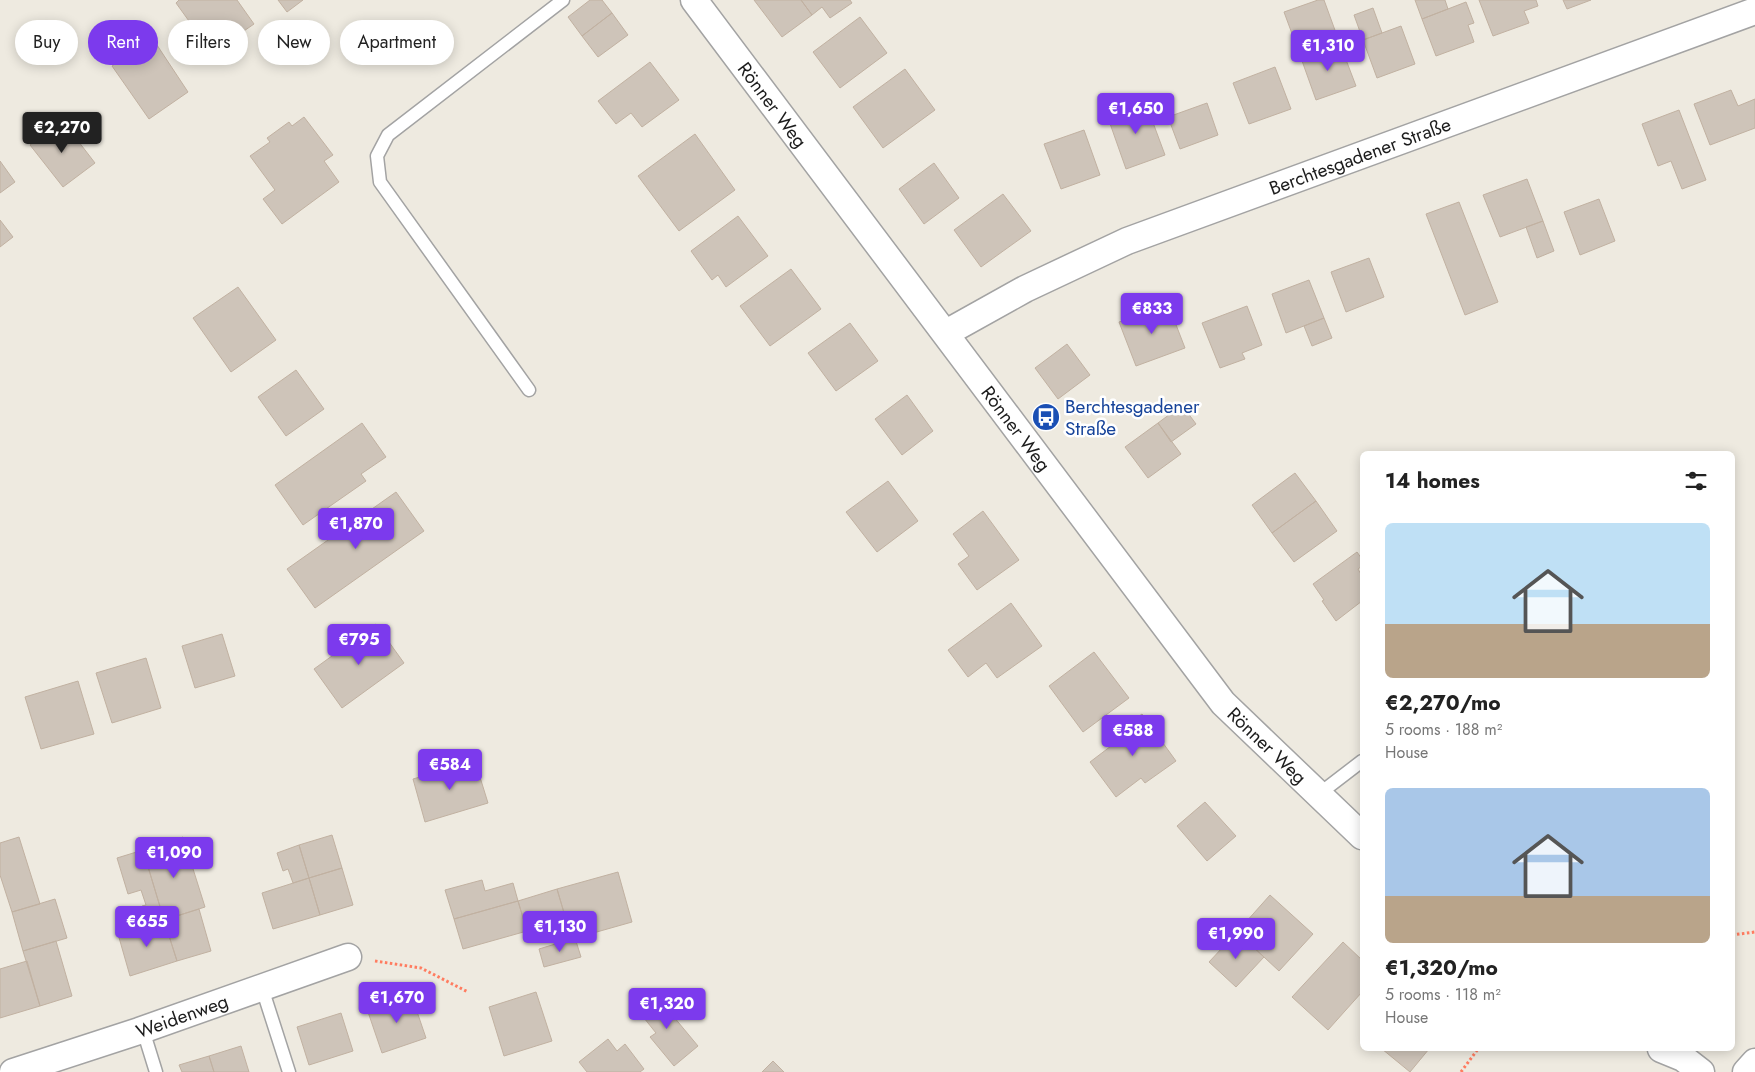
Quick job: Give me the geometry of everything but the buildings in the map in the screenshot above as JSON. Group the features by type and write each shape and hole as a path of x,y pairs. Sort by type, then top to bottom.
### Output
{"street":[{"name":"Rönner Weg","path":"694,0 1223,703 1360,834"},
{"name":"Berchtesgadener Straße","path":"946,333 1025,289 1127,241 1755,11"},
{"name":"Weidenweg","path":"13,1072 143,1030 348,956"},
{"path":"1666,1051 1683,1058 1701,1072"},
{"path":"1746,1072 1755,1062"}],"lane":[{"path":"529,390 380,182 376,156 388,135 563,0"},
{"path":"1319,794 1360,763"},
{"path":"262,988 289,1072"},
{"path":"143,1030 156,1072"}],"path":[{"path":"1735,935 1755,932"},
{"path":"348,956 421,968 468,992"},
{"path":"1461,1072 1477,1051"}],"place":[{"name":"Berchtesgadener Straße","path":"1046,417"}]}
